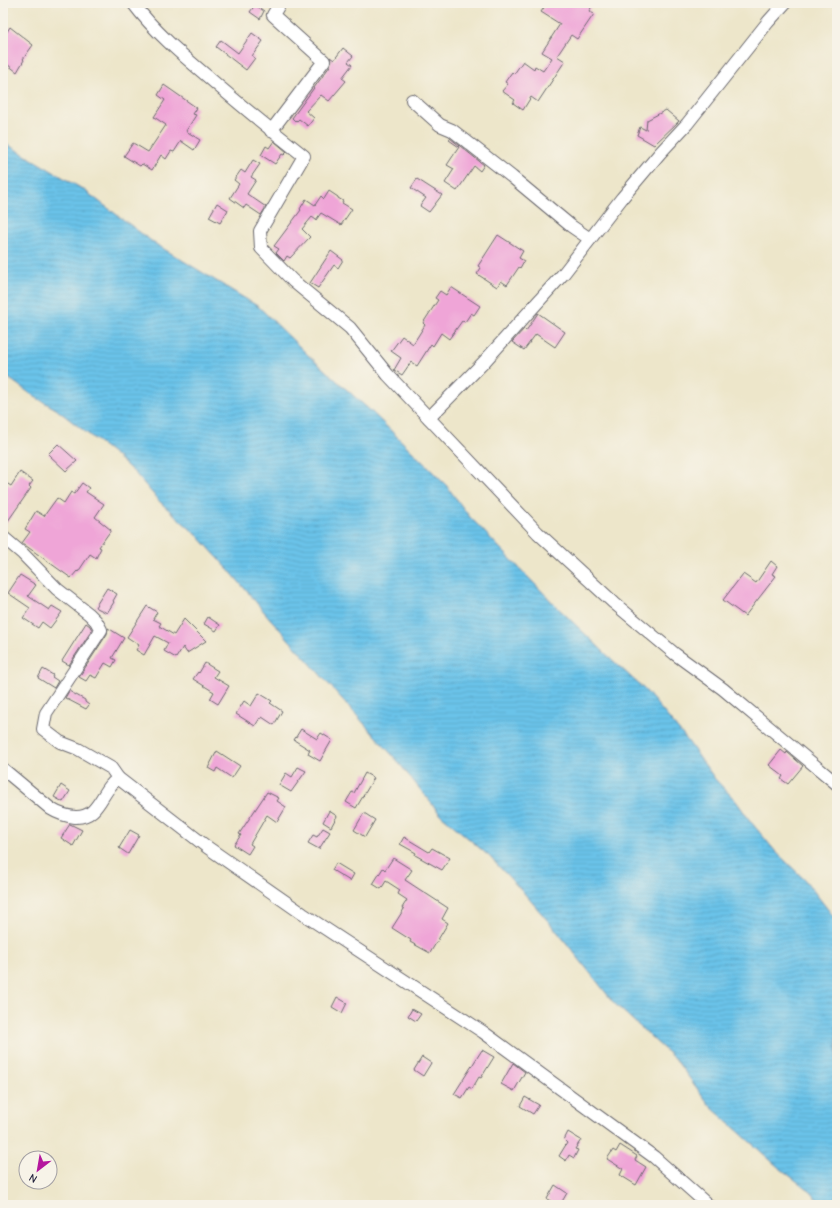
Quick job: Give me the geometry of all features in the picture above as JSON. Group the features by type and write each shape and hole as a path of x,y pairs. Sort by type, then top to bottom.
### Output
{"street":[{"path":"133,3 145,18 178,52 271,131 304,156 260,231 261,248 293,281 350,328 388,375 538,533 614,603 675,654 723,689 837,784"},
{"path":"271,131 324,61 273,15 280,3"},
{"path":"428,418 483,363 549,291 622,198 686,124 785,3"},
{"path":"412,100 440,124 452,130 512,176 571,226 590,239"},
{"path":"3,538 23,554 57,589 89,614 96,621 101,630 46,714 43,729 60,742 111,768 118,778 206,846 277,896 483,1032 560,1090 654,1157 708,1205"},
{"path":"3,769 51,809 60,814 80,817 89,815 97,807 111,784 118,778"}],"water":[{"path":"3,142 84,190 154,243 259,307 309,356 373,413 446,485 469,516 556,606 646,691 687,740 715,779 736,801 775,851 805,880 837,921 837,1205 822,1205 811,1192 777,1166 711,1107 676,1060 614,1003 560,935 524,893 489,856 440,814 394,757 266,614 229,570 198,536 160,502 135,473 114,454 56,409 35,397 3,374"}],"building":[{"path":"547,3 594,3 589,11 594,14 577,39 571,35 557,56 565,61 538,102 531,97 523,110 513,103 515,100 502,91 508,84 505,82 512,72 514,74 523,61 534,69 535,66 543,71 552,58 542,52 560,24 541,12"},
{"path":"255,5 264,11 260,19 250,12"},
{"path":"10,27 33,45 23,59 24,60 17,72 3,61 3,38"},
{"path":"252,33 263,41 252,56 255,58 246,70 216,47 221,40 238,53"},
{"path":"343,48 353,56 348,62 352,65 342,78 346,81 329,101 321,95 306,111 314,118 308,126 299,119 296,122 292,118 330,66 330,57 334,60"},
{"path":"164,85 197,108 193,114 196,115 186,131 200,140 194,150 181,141 174,152 171,151 166,159 161,155 152,170 142,164 140,166 124,156 133,143 148,152 166,125 154,117 165,100 158,95"},
{"path":"666,110 679,121 654,145 637,135 640,127 646,130 647,120"},
{"path":"450,138 484,165 480,171 474,166 457,191 445,183 454,169 447,165 459,147 449,140"},
{"path":"274,141 287,152 284,155 282,154 275,164 261,155 266,146 269,148"},
{"path":"253,160 260,164 251,177 256,180 247,194 266,207 261,215 246,205 244,208 230,198 239,184 234,180 241,170 245,173"},
{"path":"417,179 442,195 429,212 420,206 426,198 411,188"},
{"path":"329,191 343,201 342,203 352,209 341,225 321,213 316,220 312,217 302,229 310,237 290,258 287,256 284,261 276,253 279,249 274,246 301,210 300,209 306,199 315,205 321,196 324,199"},
{"path":"217,203 228,210 220,223 209,217"},
{"path":"498,235 523,251 519,258 524,261 507,285 501,281 497,287 477,274 481,268 478,266"},
{"path":"331,251 343,260 338,268 334,265 318,288 310,283"},
{"path":"451,287 480,306 474,315 471,313 465,322 462,321 449,339 441,333 433,346 431,344 417,366 411,362 402,375 394,370 401,358 391,351 402,336 413,344 425,325 423,323 438,300 435,298 440,291 446,295"},
{"path":"538,313 565,332 555,347 536,334 524,350 512,342 524,329 526,331"},
{"path":"58,444 77,461 66,471 48,454"},
{"path":"20,472 33,481 29,486 31,488 3,528 3,481 11,486"},
{"path":"82,483 89,488 86,492 104,504 95,517 111,530 99,547 101,548 96,558 90,554 78,572 77,571 71,578 22,543 30,532 25,529 36,511 44,516 57,498 64,503 71,492 74,494"},
{"path":"771,561 777,566 772,574 776,576 745,616 723,600 743,574 756,583"},
{"path":"20,575 36,585 28,596 49,610 52,606 62,612 50,628 42,622 38,628 23,618 30,608 8,593"},
{"path":"107,588 117,594 107,613 95,607"},
{"path":"147,606 157,612 153,619 161,623 159,626 174,635 184,619 206,641 187,653 183,647 176,658 164,651 168,643 155,636 144,655 136,650 139,645 127,637"},
{"path":"208,617 220,625 216,631 204,624"},
{"path":"86,623 92,630 69,665 62,661"},
{"path":"108,628 124,638 112,658 116,660 112,667 105,663 96,678 90,675 86,681 79,677 107,634"},
{"path":"205,663 218,671 214,677 229,686 218,704 210,699 214,692 193,679"},
{"path":"43,669 53,675 52,677 58,681 54,688 38,678"},
{"path":"69,691 85,700 85,702 89,705 86,709 65,698"},
{"path":"259,693 272,701 270,703 282,711 274,725 262,717 255,726 236,714 244,701 251,706"},
{"path":"301,729 317,739 321,733 332,740 320,761 308,754 310,750 294,740"},
{"path":"781,750 786,754 787,752 803,766 788,784 781,779 783,776 769,765"},
{"path":"217,751 240,766 232,778 217,768 215,772 208,768"},
{"path":"298,767 306,771 291,792 279,785 286,773 292,777"},
{"path":"365,773 374,778 356,808 346,802 352,792 354,793"},
{"path":"61,785 70,791 63,802 54,797"},
{"path":"267,792 279,798 277,801 286,807 277,822 267,815 250,844 253,846 248,854 234,845 241,835 239,834"},
{"path":"329,811 337,816 331,827 323,822"},
{"path":"364,813 375,820 365,837 354,830"},
{"path":"70,824 82,830 73,846 61,838"},
{"path":"323,828 330,832 319,849 308,843 313,835 317,837"},
{"path":"130,830 139,835 128,854 119,848"},
{"path":"404,837 429,852 432,848 450,858 442,870 415,855 416,853 400,844"},
{"path":"393,858 412,870 405,880 448,908 442,919 448,923 430,953 410,942 411,940 392,928 404,909 402,908 407,900 398,894 400,890 386,881 381,889 373,884 383,868 385,870"},
{"path":"336,863 354,874 350,881 332,870"},
{"path":"337,997 347,1003 342,1013 332,1007"},
{"path":"412,1009 421,1014 416,1021 408,1016"},
{"path":"482,1050 494,1057 481,1078 479,1077 472,1089 469,1087 462,1098 454,1094"},
{"path":"422,1057 431,1063 423,1076 414,1070"},
{"path":"513,1063 525,1072 514,1091 501,1084"},
{"path":"525,1097 539,1105 533,1114 520,1106"},
{"path":"568,1132 581,1140 575,1149 578,1150 574,1158 569,1155 566,1161 559,1156 567,1143 564,1140"},
{"path":"620,1145 637,1156 635,1160 646,1167 636,1185 620,1175 623,1169 607,1159 613,1150 616,1152"},
{"path":"555,1185 567,1193 560,1205 557,1205 547,1199"}]}
